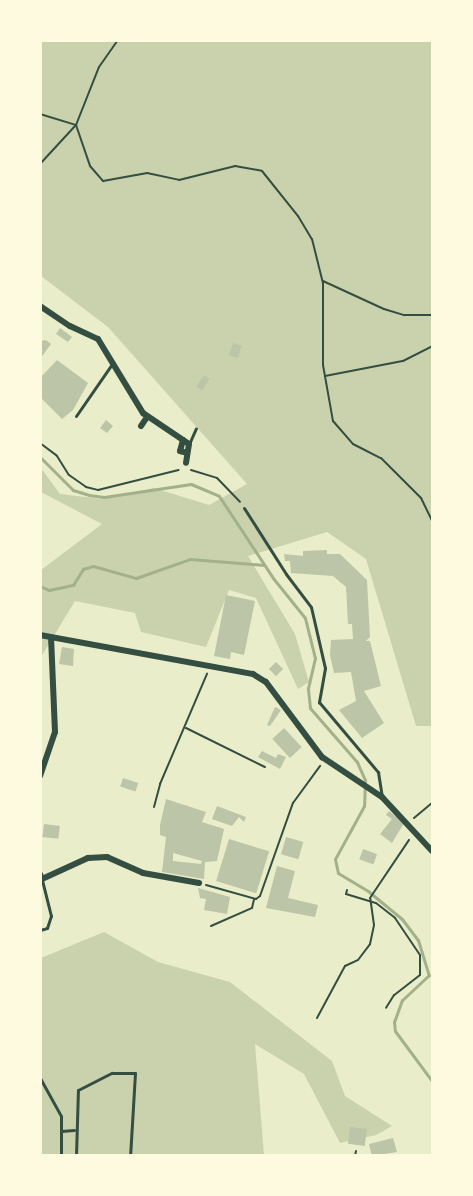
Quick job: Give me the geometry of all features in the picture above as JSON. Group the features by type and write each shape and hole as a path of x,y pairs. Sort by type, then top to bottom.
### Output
{"street":[{"path":"40,306 70,326 98,339 147,417 186,442 180,451 187,453 186,463"},
{"path":"141,426 147,417"},
{"path":"40,635 253,674 266,682 325,759 382,796 409,822 432,851"},
{"path":"40,777 55,732 51,638"},
{"path":"41,876 88,858 107,857 143,873 199,883"}],"lane":[{"path":"76,416 112,364"},
{"path":"186,442 196,428"},
{"path":"244,508 286,574 311,607 325,668 319,702 378,772 382,796"},
{"path":"40,930 46,928 51,916 41,876"},
{"path":"76,1155 74,1130 78,1090 112,1073 135,1073 130,1155"},
{"path":"40,1078 61,1116 61,1155"},
{"path":"61,1131 74,1130"}],"path":[{"path":"40,164 76,125 99,67 118,40"},
{"path":"40,114 76,125"},
{"path":"76,125 90,166 103,181 147,173 179,180 235,166 262,171 298,216 312,239 322,280 325,376 333,421 353,444 381,458 421,498 432,521"},
{"path":"322,280 384,309 404,315 432,315"},
{"path":"325,376 403,361 432,346"},
{"path":"40,443 86,487 106,491 176,470 193,470 228,487 244,508"},
{"path":"154,807 160,784 186,728 209,666"},
{"path":"186,728 254,758 265,767"},
{"path":"199,883 254,899 260,896 293,803 325,759"},
{"path":"409,822 432,803"},
{"path":"318,1018 345,966 358,960 370,944 374,925 370,900 377,884 416,831"},
{"path":"347,890 346,894 370,900 400,924 411,938 422,965 420,975 394,995 386,1008"},
{"path":"211,926 252,908 254,899"},
{"path":"355,1155 357,1151"}],"green space":[{"path":"41,41 432,41 432,726 416,726 366,559 327,532 248,556 295,634 309,682 298,689 256,598 229,590 206,647 141,632 135,613 75,601 41,657 41,570 102,524 41,492 41,468 60,494 102,499 154,488 209,505 247,484 108,327 41,276"},
{"path":"104,932 158,962 230,982 332,1061 345,1096 392,1126 376,1135 340,1143 304,1074 255,1044 264,1155 41,1156 41,958"}],"building":[{"path":"60,328 72,337 68,342 56,334"},
{"path":"46,340 51,344 40,359 40,341"},
{"path":"233,343 242,346 238,358 229,355"},
{"path":"57,360 88,383 73,410 62,419 40,397 40,378"},
{"path":"204,375 210,379 202,391 196,387"},
{"path":"106,420 113,426 107,433 100,428"},
{"path":"327,550 327,554 340,554 367,580 370,637 366,641 370,641 381,686 364,691 384,723 362,738 339,710 356,701 351,672 334,673 330,655 331,640 353,639 352,624 348,624 346,587 333,576 291,573 290,561 285,561 284,554 303,556 303,551"},
{"path":"226,595 255,601 244,655 231,652 230,659 214,656"},
{"path":"62,647 74,649 73,666 59,664"},
{"path":"276,662 283,669 276,676 269,669"},
{"path":"275,707 281,710 270,726 267,725"},
{"path":"284,728 302,747 290,758 272,739"},
{"path":"262,751 276,758 278,754 286,757 280,769 258,757"},
{"path":"123,778 138,783 135,792 120,787"},
{"path":"166,799 206,812 202,822 224,829 217,861 205,862 204,879 162,872 166,837 160,835","holes":["173,853 202,861 201,864 173,861"]},
{"path":"217,806 246,817 244,822 239,817 232,826 212,819"},
{"path":"389,811 404,823 392,843 380,834 392,819 386,815"},
{"path":"44,824 60,826 58,839 42,837"},
{"path":"286,837 303,842 298,859 281,854"},
{"path":"229,839 269,851 256,893 216,881"},
{"path":"363,849 377,854 373,864 359,859"},
{"path":"277,866 295,871 288,898 318,905 315,917 266,908"},
{"path":"198,888 230,897 227,914 204,910 206,899 200,898"},
{"path":"350,1127 367,1129 365,1146 348,1144"},
{"path":"393,1138 397,1152 372,1156 369,1144"}],"waterway":[{"path":"40,457 73,490 89,495 104,497 191,484 219,496 273,578 305,618 315,658 308,689 310,708 357,762 365,780 364,806 335,859 338,873 368,891 402,919 418,940 429,975 402,1000 394,1022 395,1031 432,1081"},
{"path":"40,586 49,590 73,585 83,569 93,566 136,578 190,559 264,565"}]}
